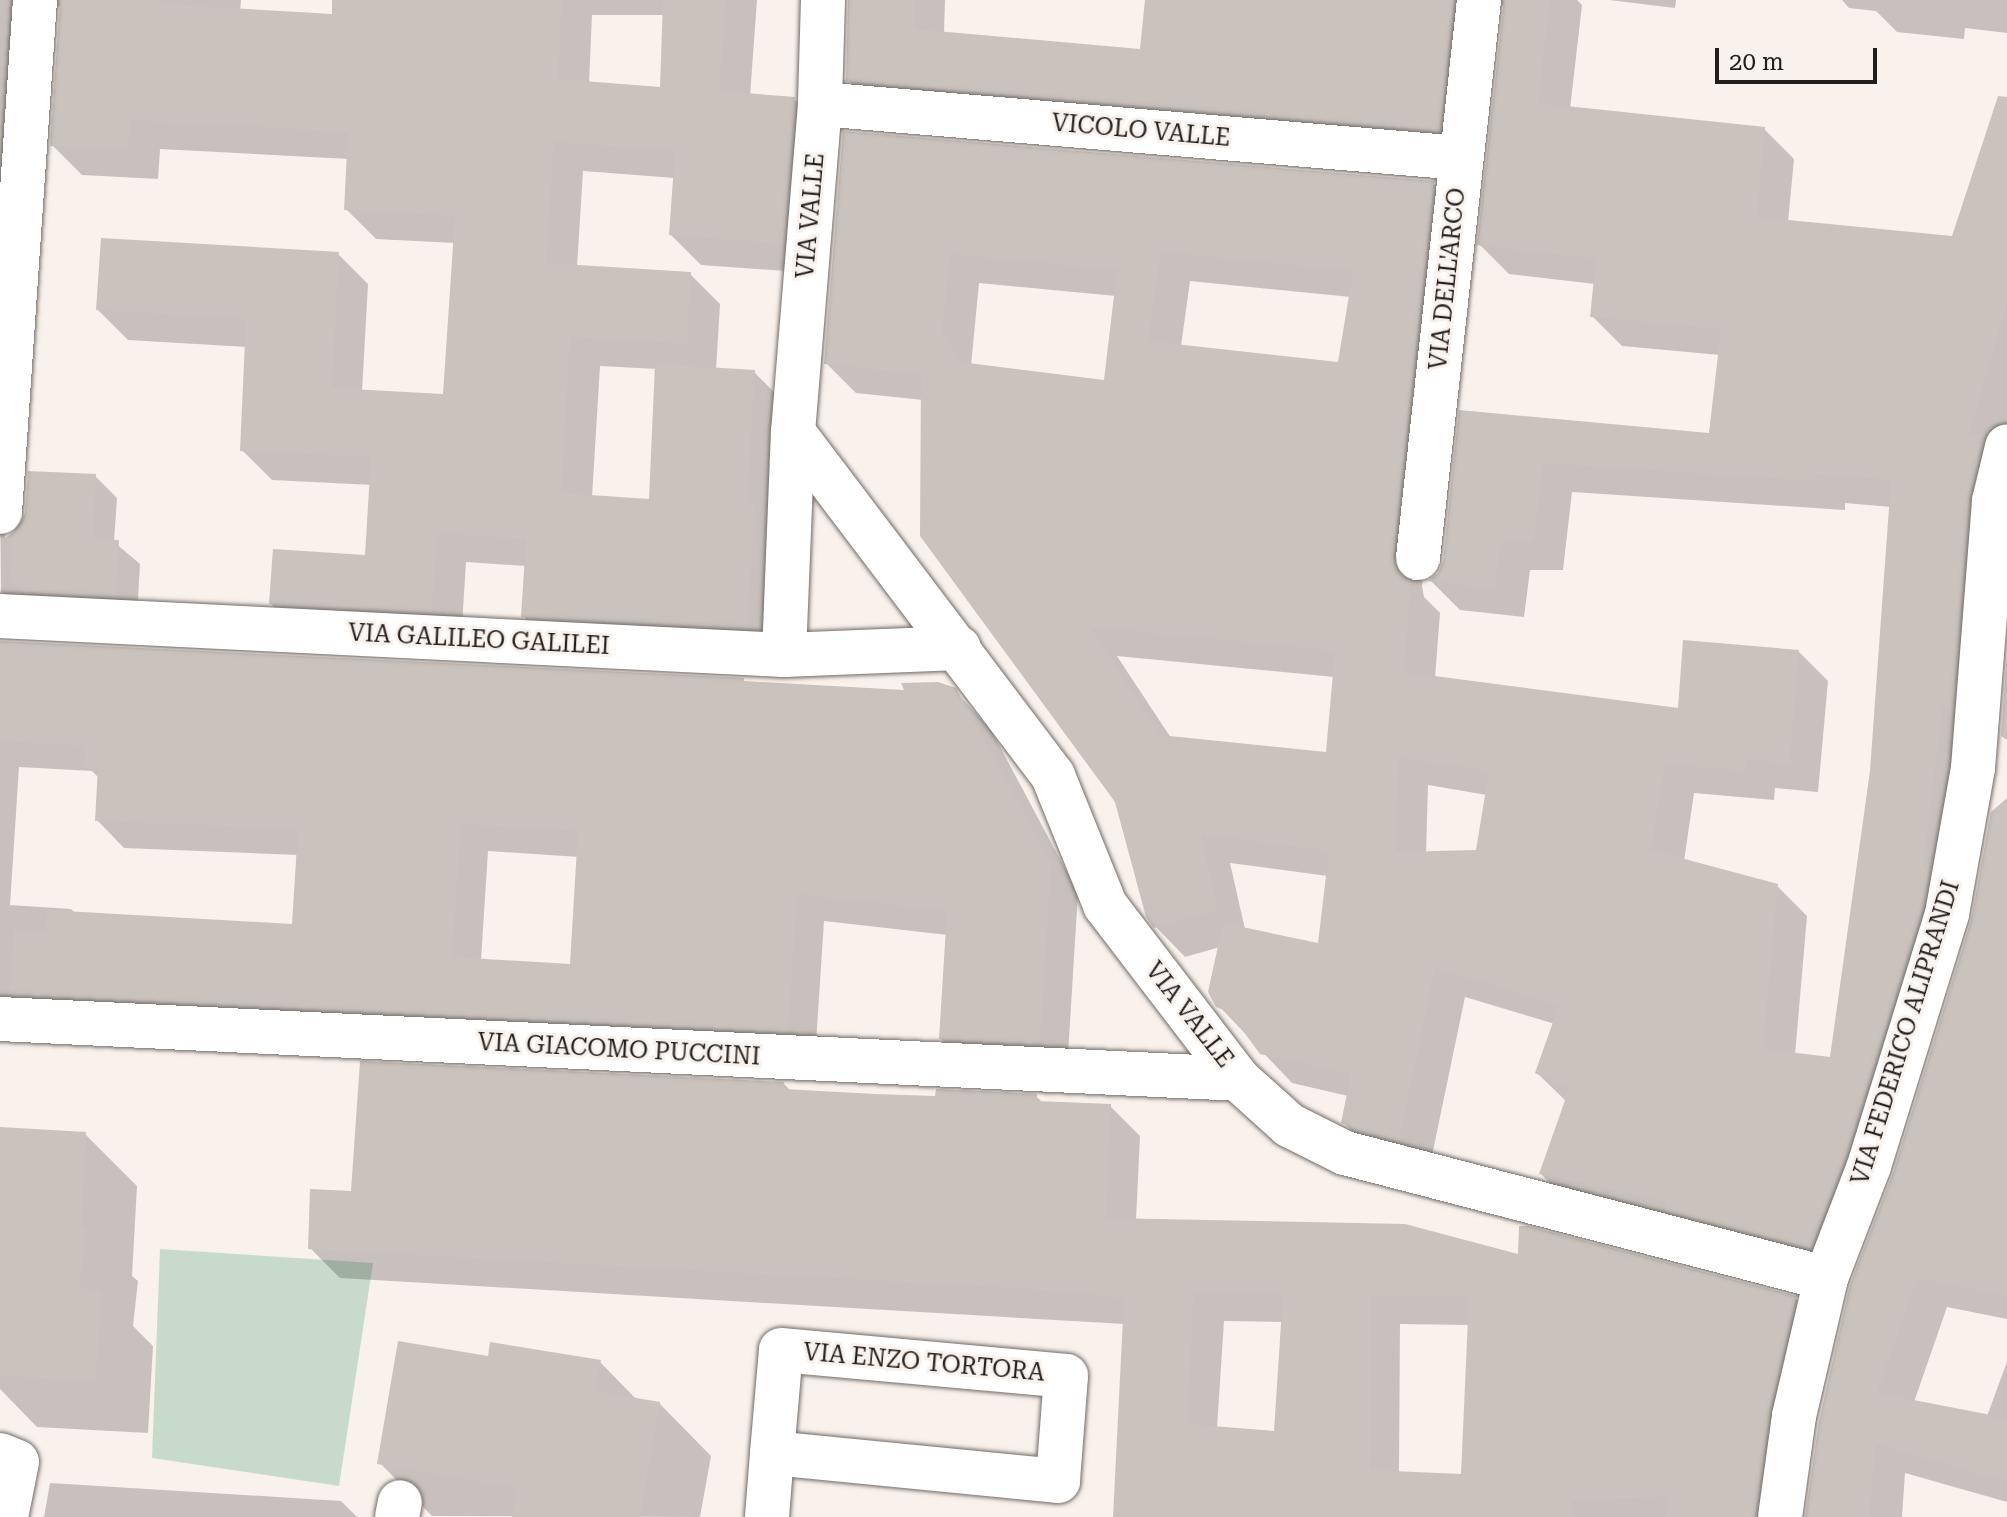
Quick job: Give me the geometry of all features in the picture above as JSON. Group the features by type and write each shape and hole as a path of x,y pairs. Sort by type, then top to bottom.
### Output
{"street":[{"path":"0,512 35,0"},
{"name":"VIA VALLE","path":"784,655 793,432 820,104 823,0"},
{"name":"VIA DELL'ARCO","path":"1418,558 1479,0"},
{"name":"VICOLO VALLE","path":"820,104 1461,158"},
{"name":"VIA VALLE","path":"793,432 1053,776 1105,905 1238,1079 1289,1125 1345,1153 1826,1278"},
{"name":"VIA FEDERICO ALIPRANDI","path":"1780,1517 1794,1416 1826,1278 1869,1166 1990,770 1994,501 2007,447"},
{"name":"VIA GALILEO GALILEI","path":"0,616 784,655 959,648"},
{"name":"VIA GIACOMO PUCCINI","path":"0,1019 1238,1079"},
{"name":"VIA ENZO TORTORA","path":"767,1517 772,1453 781,1350 1066,1376 1058,1481 772,1453"},
{"path":"0,1455 17,1462 6,1517"}],"green space":[{"path":"160,1249 373,1263 339,1486 152,1458"}],"building":[{"path":"60,0 160,0 159,4 332,14 332,0 562,0 558,79 660,87 663,0 726,0 719,91 795,97 783,244 669,235 675,151 554,142 546,263 691,272 687,344 570,337 561,493 649,499 655,364 755,370 747,505 755,505 747,628 521,617 526,539 437,533 432,612 269,604 273,549 365,555 371,457 240,451 246,319 96,310 101,238 339,252 332,388 443,394 455,216 344,210 348,132 130,120 128,150 50,146"},
{"path":"848,0 915,0 914,29 1140,49 1145,0 1454,0 1440,131 846,81"},
{"path":"1504,0 1550,0 1538,103 1765,127 1757,217 1952,236 1998,96 2007,97 2007,304 1969,433 1987,434 1969,499 1952,711 1943,706 1923,867 1931,860 1923,908 1845,1158 1811,1248 1665,1210 1666,1201 1539,1174 1569,1089 1535,1073 1559,1005 1435,968 1399,1141 1341,1123 1351,1074 1260,1054 1229,1012 1216,1007 1208,992 1223,923 1318,943 1329,851 1201,834 1218,910 1154,928 1146,917 1115,802 920,536 921,374 824,364 843,131 1434,181 1393,555 1396,569 1411,581 1404,672 1678,708 1683,640 1799,650 1789,764 1746,759 1745,771 1665,764 1651,850 1778,884 1763,1049 1830,1057 1870,771 1891,480 1816,474 1815,481 1543,463 1534,541 1501,541 1495,589 1428,581 1438,573 1443,561 1459,410 1709,433 1721,329 1590,317 1596,259 1477,245","holes":["1161,252 1353,271 1338,362 1148,341","950,254 1117,270 1104,380 960,362 942,333","1090,627 1335,651 1326,752 1160,735","1399,757 1489,771 1476,850 1395,852"]},
{"path":"28,471 96,474 93,539 119,540 116,597 21,592 10,579 13,533 25,514"},
{"path":"0,641 744,678 744,681 904,690 901,683 938,682 956,688 1051,863 1040,1044 939,1039 947,911 797,894 788,1032 10,994 14,930 46,932 47,910 292,924 298,829 95,821 98,767 85,767 85,746 0,741","holes":["461,824 578,831 570,964 452,957"]},
{"path":"2007,655 2007,740 2001,736"},
{"path":"2007,798 2007,1296 1917,1278 1877,1393 1986,1414 2007,1422 2007,1482 1876,1444 1869,1517 1805,1517 1819,1421 1850,1285 1893,1173 1971,921 1991,812"},
{"path":"360,1061 784,1082 784,1089 875,1094 935,1096 936,1089 1037,1094 1037,1101 1111,1104 1106,1218 1405,1224 1518,1254 1519,1226 1528,1226 1796,1296 1770,1410 1756,1517 1666,1517 1668,1497 1572,1500 1571,1517 1113,1517 1124,1298 1032,1289 308,1249 310,1189 351,1191","holes":["1194,1292 1283,1293 1274,1431 1187,1424","1371,1295 1469,1296 1461,1474 1370,1470"]},
{"path":"0,1127 86,1132 81,1227 86,1227 80,1288 101,1291 96,1381 0,1376"},
{"path":"398,1341 488,1356 490,1342 601,1360 595,1391 660,1402 640,1517 512,1517 517,1488 377,1464"}]}
